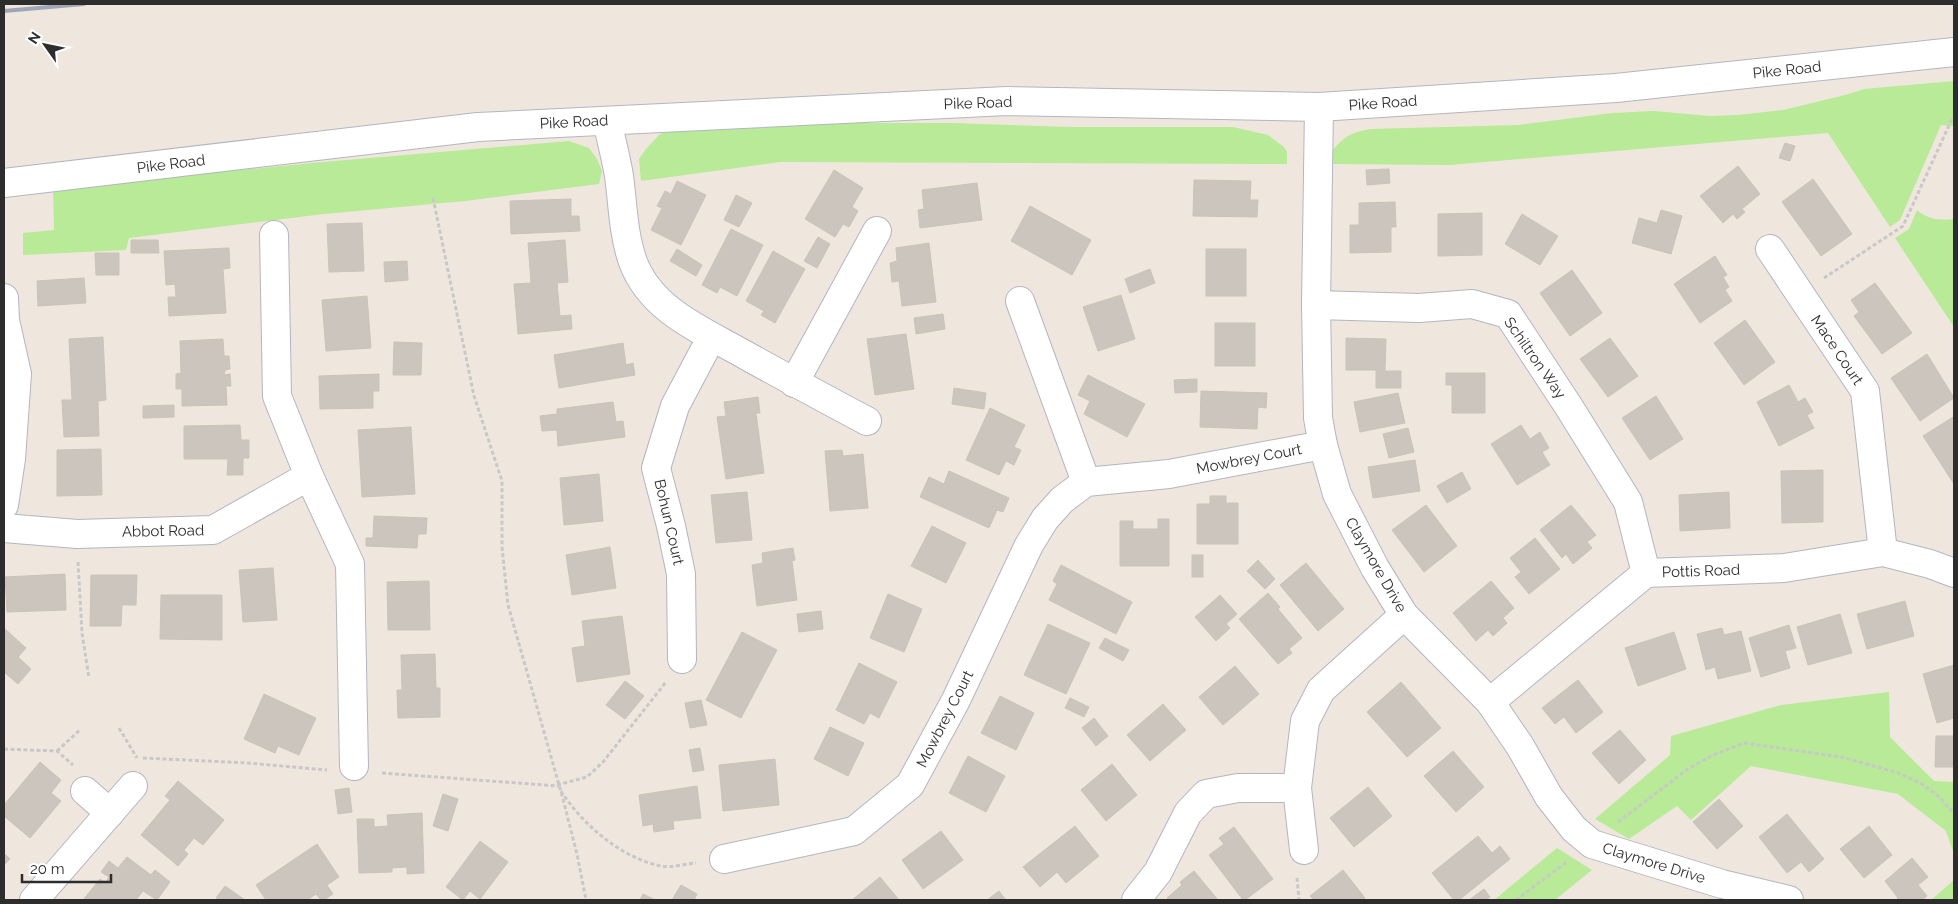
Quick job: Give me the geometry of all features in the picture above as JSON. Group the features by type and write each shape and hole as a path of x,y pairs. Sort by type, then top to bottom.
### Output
{"street":[{"name":"Pike Road","path":"4,184 478,127 1007,101 1319,107 1616,88 1954,52"},
{"name":"Claymore Drive","path":"1319,107 1316,305 1318,418 1323,445 1337,494 1376,568 1404,615 1490,702 1520,746 1548,797 1574,829 1592,844 1720,892 1789,900"},
{"path":"607,121 619,176 625,233 634,263 654,296 672,312 711,338 737,350 794,383 867,421"},
{"path":"794,383 877,231"},
{"path":"274,235 277,396 309,476 350,564 354,769"},
{"name":"Mace Court","path":"1770,249 1865,391 1883,552"},
{"path":"4,298 4,320 10,374 11,459 4,505"},
{"path":"1020,301 1086,482"},
{"name":"Schiltron Way","path":"1316,305 1419,308 1472,304 1508,314 1628,502 1646,573"},
{"name":"Bohun Court","path":"682,659 681,574 656,468 674,406 711,338"},
{"name":"Mowbrey Court","path":"724,859 854,831 910,785 956,700 1029,545 1045,519 1062,500 1086,482 1169,474 1323,445"},
{"name":"Abbot Road","path":"4,528 77,534 214,530 309,476"},
{"name":"Pottis Road","path":"1490,702 1646,573 1784,568 1883,552 1930,564 1954,573"},
{"path":"1304,850 1297,788 1305,721 1321,690 1404,615"},
{"path":"34,900 133,786"},
{"path":"1136,900 1158,872 1188,813 1206,794 1238,788 1297,788"},
{"path":"85,791 110,813"}],"path":[{"path":"1799,294 1903,226 1952,119"},
{"path":"433,198 474,396 502,481 502,546 508,605 577,854 586,900"},
{"path":"77,534 82,633 89,678"},
{"path":"137,758 354,769 557,785 587,777 604,762 682,659"},
{"path":"119,728 137,758 137,772 133,786"},
{"path":"57,751 81,729"},
{"path":"1516,900 1688,769 1711,756 1744,743 1841,756 1900,773 1922,784 1938,796 1954,813"},
{"path":"4,749 57,751 78,769 88,784 85,791"},
{"path":"557,785 573,809 588,825 638,859 663,867 724,859"}],"green space":[{"path":"1954,81 1954,126 1941,125 1900,220 1890,227 1828,133 1450,165 1332,164 1330,153 1347,136 1370,129 1519,125 1612,113 1654,111 1710,116 1738,115 1783,110 1864,89"},
{"path":"845,123 953,123 1071,127 1233,127 1268,135 1284,147 1287,152 1287,164 780,162 641,181 639,159 660,134 677,130 738,129"},
{"path":"569,141 589,148 597,159 602,171 599,184 465,201 324,214 129,238 126,250 23,255 23,233 54,230 53,188"},
{"path":"1917,210 1934,219 1954,219 1954,327 1895,238 1909,229"},
{"path":"1889,692 1890,737 1934,781 1954,782 1954,854 1946,831 1898,794 1751,766 1691,820 1677,806 1629,839 1595,819 1670,755 1671,736 1781,705"},
{"path":"1557,848 1592,870 1555,900 1494,900"},
{"path":"1954,880 1954,900 1931,900"}],"building":[{"path":"1785,143 1795,146 1790,161 1779,158"},
{"path":"1738,166 1760,194 1742,209 1745,212 1737,219 1733,214 1723,223 1700,196"},
{"path":"1389,169 1390,183 1367,185 1366,170"},
{"path":"834,170 863,188 852,207 858,211 849,227 843,224 835,237 805,219"},
{"path":"1813,179 1852,234 1821,256 1782,202"},
{"path":"1194,180 1251,181 1250,200 1258,200 1257,217 1193,216"},
{"path":"677,181 706,195 681,245 651,230 662,208 657,206 665,191 671,194"},
{"path":"977,183 982,220 920,228 918,210 924,209 922,190"},
{"path":"736,195 752,203 739,227 724,220"},
{"path":"571,199 571,216 579,216 580,231 511,234 510,201"},
{"path":"1395,202 1396,227 1391,227 1391,252 1350,253 1350,225 1359,225 1359,203"},
{"path":"1030,206 1091,240 1072,275 1011,241"},
{"path":"1661,210 1682,216 1671,254 1632,243 1639,218 1657,223"},
{"path":"1482,213 1482,255 1438,256 1438,214"},
{"path":"1522,214 1558,236 1540,265 1505,244"},
{"path":"362,223 364,271 329,272 327,224"},
{"path":"731,229 763,245 737,296 720,287 717,293 702,285"},
{"path":"818,237 830,244 817,268 804,261"},
{"path":"131,240 158,240 159,253 131,253"},
{"path":"565,240 568,282 557,283 560,316 571,315 572,329 518,334 514,284 531,283 528,243"},
{"path":"929,243 936,302 902,306 899,281 892,282 890,263 897,261 896,248"},
{"path":"229,248 230,268 223,269 226,313 169,316 168,297 176,297 175,284 166,285 164,251"},
{"path":"677,249 702,265 696,276 670,261"},
{"path":"1206,249 1246,249 1246,296 1206,296"},
{"path":"773,251 805,269 775,323 761,315 764,311 746,301"},
{"path":"95,253 119,253 119,275 96,275"},
{"path":"1715,256 1727,275 1723,277 1729,287 1725,290 1732,301 1700,323 1674,284"},
{"path":"407,261 408,280 385,282 384,262"},
{"path":"1150,269 1155,283 1130,293 1125,279"},
{"path":"1572,270 1602,313 1570,336 1540,293"},
{"path":"84,278 86,303 38,306 37,281"},
{"path":"1875,283 1912,333 1882,354 1854,316 1859,312 1851,300"},
{"path":"1121,295 1135,339 1098,351 1083,307"},
{"path":"367,296 371,348 326,351 322,300"},
{"path":"943,314 945,329 916,334 914,318"},
{"path":"1745,320 1775,362 1744,385 1714,343"},
{"path":"1215,323 1255,323 1255,366 1215,366"},
{"path":"906,334 914,389 875,395 867,339"},
{"path":"103,337 106,400 98,401 99,436 64,437 62,400 72,400 69,339"},
{"path":"1346,338 1386,339 1385,371 1401,371 1401,388 1376,388 1376,370 1346,370"},
{"path":"1610,338 1638,376 1608,397 1580,359"},
{"path":"223,339 224,356 229,356 230,369 225,370 224,375 230,374 231,386 226,386 227,405 182,406 182,389 176,389 176,374 181,373 180,341"},
{"path":"394,342 422,343 421,375 393,375"},
{"path":"623,343 626,365 633,363 635,375 559,388 554,355"},
{"path":"1927,354 1954,398 1920,421 1891,378"},
{"path":"1446,373 1485,373 1485,413 1452,413 1452,385 1446,385"},
{"path":"379,374 379,391 373,391 373,408 320,409 319,376"},
{"path":"1088,375 1145,404 1127,437 1084,414 1090,401 1078,395"},
{"path":"1197,379 1197,392 1175,393 1174,380"},
{"path":"1789,385 1798,402 1805,398 1813,412 1807,415 1814,428 1779,446 1757,402"},
{"path":"954,388 986,393 984,409 952,404"},
{"path":"1201,391 1267,393 1266,408 1258,407 1257,429 1200,427"},
{"path":"1398,393 1405,423 1360,432 1354,402"},
{"path":"1656,396 1683,439 1650,460 1622,418"},
{"path":"758,397 760,413 756,413 764,473 726,479 717,417 726,416 724,402"},
{"path":"613,402 616,422 623,421 625,437 558,446 557,430 542,431 540,416 557,414 557,409"},
{"path":"174,405 174,417 143,418 143,406"},
{"path":"990,408 1025,425 1014,447 1021,450 1014,465 1006,461 999,475 966,460"},
{"path":"1953,417 1954,419 1954,484 1923,436"},
{"path":"240,425 241,440 249,440 249,458 243,458 243,475 227,475 228,459 184,459 184,426"},
{"path":"1521,425 1530,439 1540,432 1549,448 1542,452 1550,465 1517,485 1491,444"},
{"path":"411,427 415,494 362,497 358,430"},
{"path":"1408,428 1414,452 1389,458 1383,434"},
{"path":"101,449 102,495 57,496 57,450"},
{"path":"842,450 843,456 863,454 868,508 830,511 825,451"},
{"path":"1415,460 1420,491 1373,498 1368,467"},
{"path":"1823,470 1823,522 1782,523 1781,471"},
{"path":"949,471 1009,498 1003,512 997,510 989,528 920,497 929,477 944,484"},
{"path":"1462,472 1471,489 1447,503 1437,486"},
{"path":"599,474 603,521 564,525 560,478"},
{"path":"747,492 752,540 716,543 711,495"},
{"path":"1729,492 1730,528 1680,531 1679,495"},
{"path":"1210,496 1226,496 1226,503 1238,503 1238,544 1197,544 1197,504 1210,504"},
{"path":"1426,505 1457,546 1424,572 1392,530"},
{"path":"1571,505 1596,535 1587,542 1592,548 1573,564 1566,554 1562,558 1540,530"},
{"path":"374,516 427,518 426,534 418,534 417,548 366,546 366,538 373,538"},
{"path":"1158,519 1169,519 1169,566 1120,566 1120,521 1133,521 1133,529 1158,529"},
{"path":"932,526 966,543 946,583 911,566"},
{"path":"1535,538 1560,569 1529,594 1515,577 1521,572 1510,558"},
{"path":"610,547 616,588 572,595 566,555"},
{"path":"793,548 795,560 792,561 797,600 757,606 752,565 763,563 762,553"},
{"path":"1192,555 1203,555 1203,577 1192,577"},
{"path":"1258,560 1275,579 1265,589 1247,571"},
{"path":"1306,563 1344,609 1318,631 1280,585"},
{"path":"1061,565 1132,602 1116,634 1049,600 1057,584 1053,581"},
{"path":"273,568 277,620 243,622 239,570"},
{"path":"65,574 66,610 7,612 5,577"},
{"path":"91,575 137,575 136,605 122,605 121,626 90,626"},
{"path":"429,581 430,630 388,630 387,582"},
{"path":"1491,581 1514,608 1503,618 1507,623 1493,636 1488,630 1476,641 1453,613"},
{"path":"1268,593 1280,607 1278,609 1302,638 1289,649 1292,653 1278,664 1239,619"},
{"path":"888,594 922,609 904,652 870,638"},
{"path":"161,595 222,595 222,640 160,639"},
{"path":"1220,595 1237,614 1226,624 1209,605"},
{"path":"1905,601 1914,636 1867,649 1857,614"},
{"path":"1209,605 1230,628 1216,641 1195,617"},
{"path":"821,611 823,629 799,632 797,614"},
{"path":"1840,614 1852,653 1808,665 1797,627"},
{"path":"622,616 630,674 577,682 572,648 585,646 582,621"},
{"path":"1048,624 1090,643 1066,694 1024,675"},
{"path":"1789,625 1796,648 1785,651 1790,668 1761,677 1749,638"},
{"path":"4,628 26,648 18,657 31,669 18,684 4,672"},
{"path":"1722,628 1724,635 1741,631 1751,671 1718,679 1715,667 1706,670 1697,634"},
{"path":"742,632 777,650 741,718 706,700"},
{"path":"1674,632 1686,669 1638,686 1625,648"},
{"path":"1105,638 1129,650 1123,661 1099,648"},
{"path":"435,654 436,688 440,688 440,717 398,718 397,690 402,690 401,655"},
{"path":"859,663 897,682 879,718 870,713 864,724 836,710"},
{"path":"1954,665 1954,718 1937,723 1923,674"},
{"path":"1235,666 1259,694 1223,725 1199,697"},
{"path":"1578,680 1603,712 1576,733 1564,717 1555,724 1542,708"},
{"path":"625,681 644,696 625,719 606,705"},
{"path":"1401,682 1441,728 1407,757 1367,712"},
{"path":"264,694 316,718 299,755 278,746 275,753 244,739"},
{"path":"1000,696 1034,713 1016,750 981,733"},
{"path":"1070,698 1089,707 1084,717 1065,708"},
{"path":"701,700 707,725 690,728 685,703"},
{"path":"1163,704 1186,730 1150,761 1127,735"},
{"path":"1094,718 1108,736 1096,746 1082,728"},
{"path":"830,727 864,743 848,776 814,759"},
{"path":"1620,730 1646,760 1619,784 1592,753"},
{"path":"1936,736 1954,736 1954,767 1935,767"},
{"path":"700,748 704,770 693,772 689,750"},
{"path":"1453,751 1484,787 1456,812 1424,776"},
{"path":"968,756 1005,776 986,812 949,793"},
{"path":"775,759 779,805 723,811 719,765"},
{"path":"40,762 61,780 51,793 61,801 30,838 4,816 4,805"},
{"path":"1112,764 1137,795 1106,821 1081,790"},
{"path":"178,781 224,820 203,845 194,838 184,850 188,854 178,866 141,835 170,800 165,796"},
{"path":"697,786 701,818 673,821 674,829 654,832 653,824 643,826 639,795"},
{"path":"1368,787 1392,816 1354,847 1330,818"},
{"path":"349,788 352,812 338,814 335,790"},
{"path":"443,794 458,799 448,831 433,826"},
{"path":"1719,799 1743,826 1717,849 1693,822"},
{"path":"422,813 424,873 407,874 407,867 392,868 392,872 359,873 357,819 374,819 374,827 388,826 387,815"},
{"path":"1787,814 1824,859 1809,872 1801,862 1787,873 1759,837"},
{"path":"1075,826 1099,856 1066,883 1057,872 1040,887 1023,867"},
{"path":"1869,826 1892,855 1864,878 1840,849"},
{"path":"1234,827 1273,879 1245,900 1243,900 1209,855 1224,844 1219,838"},
{"path":"941,831 963,860 923,889 902,860"},
{"path":"1478,836 1492,853 1500,846 1510,859 1459,900 1454,900 1432,873"},
{"path":"480,841 508,862 480,899 470,891 463,900 446,887"},
{"path":"317,844 339,877 327,885 333,894 324,900 321,900 316,894 307,900 266,900 256,885"},
{"path":"4,853 10,859 4,865"},
{"path":"127,857 151,875 155,870 170,882 157,900 143,891 136,900 83,900 100,879 105,883 109,877 101,872 109,861 118,868"},
{"path":"1912,858 1928,877 1918,885 1927,896 1922,900 1896,900 1898,898 1885,881"},
{"path":"1343,870 1365,898 1363,900 1314,900 1310,896"},
{"path":"1194,871 1218,900 1169,900 1167,898 1182,885 1180,882"},
{"path":"880,877 899,900 852,900"},
{"path":"681,885 697,894 694,900 672,900"},
{"path":"225,886 245,900 220,900 216,898"},
{"path":"1484,889 1490,897 1486,900 1469,900"},
{"path":"999,891 1006,900 987,900"},
{"path":"643,894 655,900 640,900"}],"railway":[{"path":"4,11 84,4"}]}
